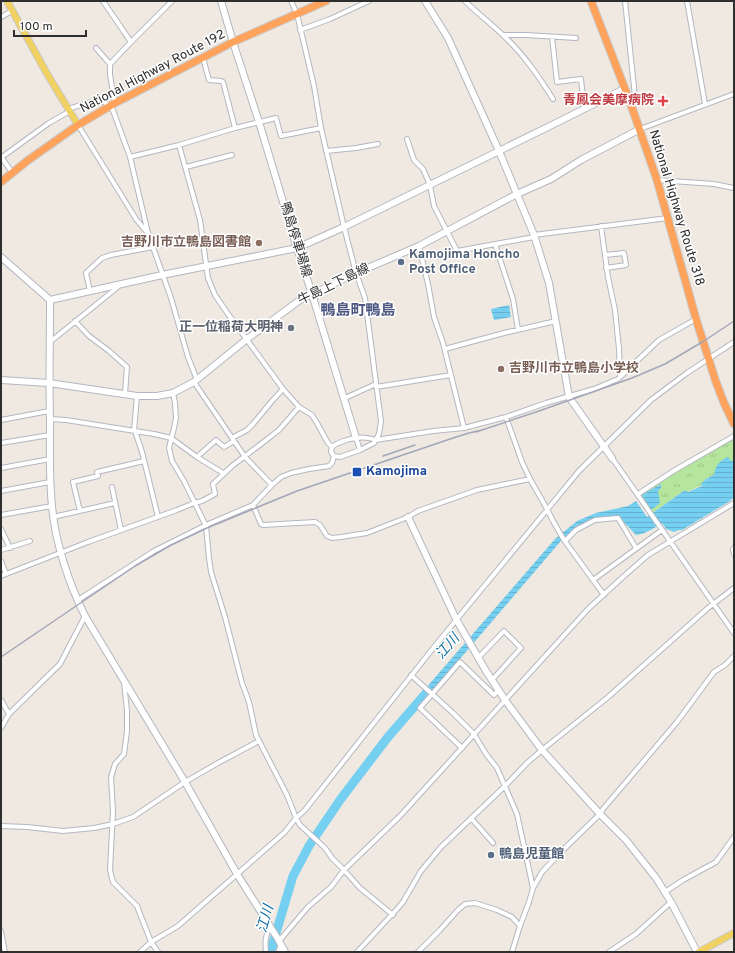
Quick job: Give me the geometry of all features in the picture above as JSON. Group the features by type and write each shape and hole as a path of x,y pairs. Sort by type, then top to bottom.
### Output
{"highway":[{"name":"National Highway Route 192","path":"1,182 12,172 78,125 111,105 233,42 326,1"},
{"name":"National Highway Route 318","path":"590,1 640,129 657,180 696,319 724,403 734,424"}],"main road":[{"path":"7,1 46,72 78,125"},
{"path":"698,952 734,933"}],"street":[{"path":"102,1 130,42"},
{"path":"110,64 172,1"},
{"name":"鴨島停車場線","path":"221,1 345,398 356,438"},
{"path":"291,1 297,14 314,86 321,128 344,227 356,273 365,298 381,420 379,434 374,443 340,457 334,456"},
{"path":"300,30 330,19 369,1"},
{"path":"425,1 448,38 499,151 534,236 549,283 569,397 734,633"},
{"path":"465,1 503,35 528,62 553,99"},
{"path":"625,1 635,97 630,102"},
{"path":"687,1 706,104"},
{"path":"1,18 12,10"},
{"path":"503,35 576,38"},
{"path":"552,36 557,82 581,79 583,97"},
{"path":"96,48 110,64 111,105 130,157 148,233 171,298 196,381 233,440 245,456 272,485"},
{"path":"203,58 209,80 222,82 234,128"},
{"path":"50,300 162,275 297,248 344,227 560,122 624,89"},
{"path":"640,129 734,94"},
{"path":"12,172 1,157 49,123 69,110 82,105 100,100 111,105"},
{"path":"130,157 276,118 281,136 321,128"},
{"path":"78,125 136,219 148,233"},
{"name":"牛島上下島線","path":"1,380 49,383 137,396 157,396 173,392 196,381 247,339 300,300 356,273 419,246 517,194 551,179 581,160 640,129"},
{"path":"407,139 414,160 422,169 430,185 434,206 458,251 534,236 668,218"},
{"path":"326,150 356,148 378,144"},
{"path":"78,600 154,551 206,525 252,505 272,485 282,478 291,473 329,466 332,463 334,456 331,452 332,447 328,443 312,415 299,407 283,389 215,295 208,278 200,220 179,145"},
{"path":"186,167 232,155"},
{"path":"657,180 714,184 734,188"},
{"path":"601,226 619,349 620,377"},
{"path":"495,244 513,299 518,330"},
{"path":"419,246 434,317 445,350 464,428"},
{"path":"90,291 86,273 102,258 153,247"},
{"path":"605,255 624,253 626,265 606,268"},
{"path":"1,257 50,300 50,482 53,517 60,552 78,600 85,616 185,782 237,874 285,952"},
{"path":"50,342 121,284"},
{"path":"332,447 335,444 356,438 376,440 433,431 464,428 506,417 546,403 594,390 618,379 659,340 696,319"},
{"path":"75,321 89,336 109,351 126,367 125,394"},
{"path":"445,350 556,321"},
{"path":"140,952 151,942 178,926 285,832 296,818 305,810 411,675 579,470 651,400 709,358 734,342"},
{"path":"345,398 376,385 451,375"},
{"path":"197,457 216,440 224,447 247,430 283,389"},
{"path":"173,392 176,418 169,448 172,461 184,481 206,525 211,572 225,617 242,683 249,702 256,735 300,824 325,848 332,858 360,888 393,915"},
{"path":"137,396 135,431 158,517"},
{"path":"1,576 60,552 202,501 215,494 213,484 223,473 279,430 299,407"},
{"path":"1,420 50,411"},
{"path":"506,417 522,462 559,532 604,595"},
{"path":"50,419 66,420 171,438 197,457 223,473"},
{"path":"1,443 50,434"},
{"path":"638,494 675,470 734,436"},
{"path":"356,438 360,450"},
{"path":"1,468 50,459"},
{"path":"80,511 73,482 98,476 97,472 144,461"},
{"path":"252,505 261,524 263,525 315,522 320,525 327,536 332,538 368,533 477,490 530,479"},
{"path":"1,491 50,482"},
{"path":"112,488 121,530"},
{"path":"278,952 279,941 308,907 331,887 344,870 400,816 588,609 648,555 734,502"},
{"path":"53,517 115,503"},
{"path":"1,515 52,506"},
{"path":"408,517 456,620 505,700 542,750 600,814 626,840 656,878 698,952"},
{"path":"564,541 576,530 595,520 618,518 636,548"},
{"path":"593,580 661,528"},
{"path":"1,529 10,548"},
{"path":"1,550 30,541"},
{"path":"734,548 734,554"},
{"path":"1,561 6,574"},
{"path":"357,952 393,915 403,902 420,871 441,847 471,818 542,750 607,698 713,604 734,588"},
{"path":"1,728 9,714 60,664 85,616"},
{"path":"478,658 504,631 521,648 492,680"},
{"path":"512,952 533,888 542,872 600,814 677,722 714,672 725,665 734,656"},
{"path":"462,748 420,708 460,662 494,695 499,690"},
{"path":"411,675 474,734 486,754 497,768 517,814 533,888"},
{"path":"123,679 127,711 127,731 124,754 115,764 111,777 113,824 110,870 113,882 137,906 151,942 158,952"},
{"path":"1,700 9,714"},
{"path":"1,826 63,831 94,828 113,824 133,817 185,782 259,741"},
{"path":"471,818 493,843"},
{"path":"664,892 716,862 734,837"},
{"path":"609,952 636,934 671,902"},
{"path":"418,952 465,904 475,903 497,910 512,917 520,926"},
{"path":"266,952 266,934 271,928"},
{"path":"1,931 5,952"}],"green space":[{"path":"734,439 734,460 714,475 704,480 705,481 702,485 687,492 685,490 651,514 638,494 676,469"}],"water":[{"path":"509,305 511,317 494,320 491,309"},
{"path":"728,457 731,461 734,460 734,497 730,501 682,530 674,532 666,529 662,523 647,532 636,535 618,516 592,519 577,526 560,542 423,702 419,696 555,539 577,521 596,513 628,506 636,501 647,517 685,490 688,492 702,486 701,483 705,481 704,480 714,475 718,464"},
{"path":"661,484 661,488 658,491 660,503 651,510 642,495"}],"waterway":[{"name":"江川","path":"271,952 293,876 309,846 340,800 388,737 428,691"}],"railway":[{"path":"476,432 632,378 665,364 734,321"},
{"path":"1,657 135,566 171,545 207,528 297,491 453,438 482,430"},
{"path":"383,456 415,445"}],"place":[{"name":"青鳳会美摩病院","path":"663,101"},
{"name":"吉野川市立鴨島図書館","path":"259,243"},
{"name":"Kamojima Honcho Post Office","path":"401,262"},
{"name":"正一位稲荷大明神","path":"291,328"},
{"name":"吉野川市立鴨島小学校","path":"501,369"},
{"name":"Kamojima","path":"357,472"},
{"name":"鴨島児童館","path":"491,855"}],"district":[{"name":"鴨島町鴨島","path":"358,311"}]}
